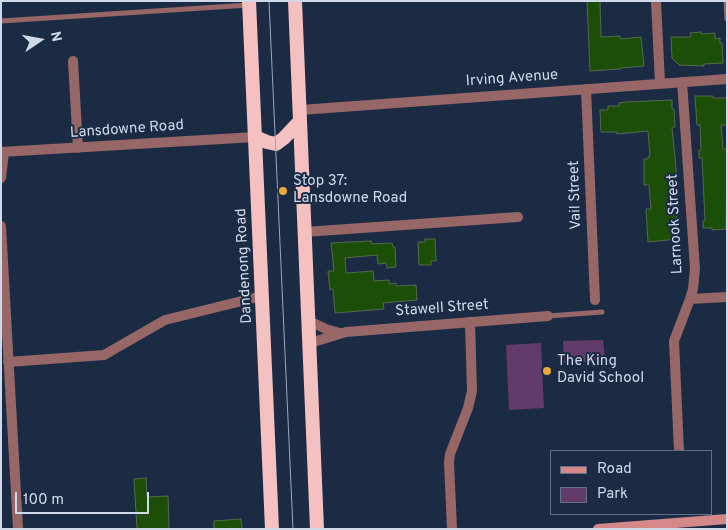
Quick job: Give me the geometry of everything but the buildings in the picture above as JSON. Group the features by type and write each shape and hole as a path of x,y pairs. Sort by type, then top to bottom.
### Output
{"highway":[{"path":"295,1 317,529"},
{"name":"Dandenong Road","path":"249,3 272,529"},
{"path":"255,137 276,144 284,138 300,115"}],"main road":[{"path":"598,529 660,526 683,518 727,519"}],"street":[{"path":"656,1 660,83"},
{"path":"73,61 78,148"},
{"name":"Irving Avenue","path":"300,115 727,78"},
{"name":"Larnook Street","path":"680,450 674,341 690,299 695,279 682,82"},
{"name":"Vail Street","path":"586,89 595,300"},
{"name":"Lansdowne Road","path":"2,152 255,137"},
{"path":"1,178 2,152"},
{"path":"305,232 518,217"},
{"path":"1,226 4,317 18,529"},
{"path":"8,362 104,355 165,320 262,296"},
{"path":"690,299 727,297"},
{"name":"Stawell Street","path":"310,343 340,333 548,316"},
{"name":"Stawell Street","path":"309,321 340,333"},
{"path":"452,529 449,462 450,454 468,408 472,392 470,322"}],"lane":[{"path":"726,1 727,19"},
{"path":"1,20 249,3"},
{"path":"548,316 602,312"}],"green space":[{"path":"603,340 605,361 564,363 563,341"},
{"path":"541,343 544,408 509,410 506,345"}],"tram line":[{"path":"269,1 293,529"}],"place":[{"name":"Stop 37: Lansdowne Road","path":"283,191"},
{"name":"The King David School","path":"547,371"}]}
